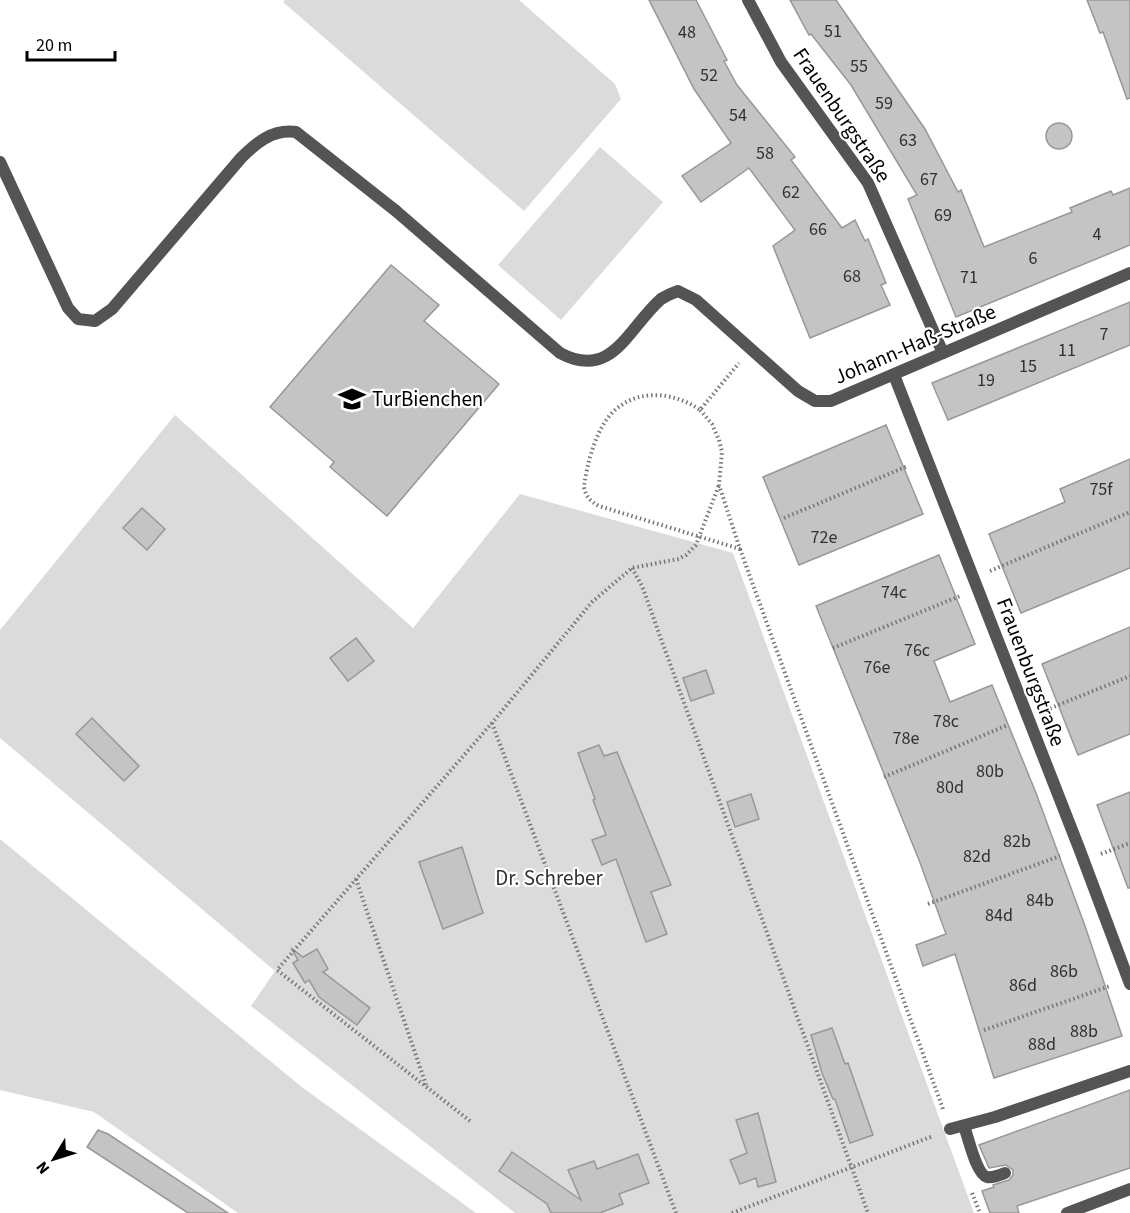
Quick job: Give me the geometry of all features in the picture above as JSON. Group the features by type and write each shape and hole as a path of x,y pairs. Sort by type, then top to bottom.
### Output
{"street":[{"name":"Frauenburgstraße","path":"748,0 781,62 868,183 943,353"},
{"name":"Johann-Haß-Straße","path":"0,162 68,308 78,319 95,321 112,309 241,158 255,144 284,130 296,132 396,211 560,352 574,360 591,362 605,358 662,298 678,291 696,300 798,392 815,401 831,401 1130,273"},
{"name":"Frauenburgstraße","path":"894,375 1082,854 1129,982"},
{"path":"950,1130 1130,1071"},
{"path":"964,1126 978,1168 983,1175 988,1177 1005,1173"},
{"path":"1067,1213 1130,1189"}],"path":[{"path":"700,410 751,349"},
{"path":"470,1120 278,970 492,723 592,602 632,568 678,559 696,545 700,536 719,485 722,452 712,424 700,410 688,402 663,394 633,399 619,407 599,433 584,488 591,502 599,506 700,536 740,549"},
{"path":"784,518 926,459"},
{"path":"719,485 740,549 950,1130 852,1165 732,1213"},
{"path":"833,648 1130,512"},
{"path":"632,568 642,586 868,1213"},
{"path":"492,723 676,1213"},
{"path":"928,904 1082,854 1130,843"},
{"path":"356,878 427,1088"},
{"path":"984,1030 1129,982"}],"green space":[{"path":"285,0 519,0 615,84 621,99 524,211 283,2"},
{"path":"600,147 663,202 561,320 498,265"},
{"name":"Dr. Schreber","path":"175,415 413,628 520,494 733,553 974,1213 515,1213 251,1006 275,971 0,738 0,630"},
{"path":"0,839 303,1088 476,1213 238,1213 94,1112 0,1090"}],"building":[{"path":"649,0 696,0 727,60 724,61 737,85 795,157 791,160 842,228 855,220 865,241 868,239 886,283 881,285 890,305 810,338 773,246 795,230 749,168 701,202 682,176 731,143 694,89"},
{"path":"790,0 836,0 925,129 958,192 961,190 984,247 1072,212 1070,208 1111,191 1113,195 1130,188 1130,245 956,317 908,199 917,195 851,85 811,34 809,35"},
{"path":"1087,0 1130,0 1130,98 1127,99 1103,32 1100,33"},
{"path":"1059,123 1068,127 1072,136 1068,145 1059,149 1050,145 1046,136 1050,127"},
{"path":"391,265 439,305 424,321 499,384 387,516 330,467 334,462 270,407"},
{"path":"1130,302 1130,345 948,420 932,383"},
{"path":"886,425 923,514 799,565 763,477"},
{"path":"1130,459 1130,568 1021,613 989,534 1065,502 1060,489"},
{"path":"142,508 165,529 147,550 123,528"},
{"path":"939,555 975,644 934,661 950,702 992,685 1036,793 1085,926 1122,1036 994,1078 955,954 923,966 916,945 946,934 919,860 816,606"},
{"path":"1130,627 1130,734 1078,755 1042,664"},
{"path":"356,638 374,661 348,681 330,658"},
{"path":"706,670 714,693 691,701 683,678"},
{"path":"92,718 139,766 124,781 76,734"},
{"path":"599,745 604,756 617,752 671,885 651,892 667,934 646,942 616,859 602,865 592,840 606,835 578,753"},
{"path":"1130,792 1130,888 1128,888 1097,805"},
{"path":"751,794 759,819 735,827 727,802"},
{"path":"462,847 483,913 443,929 419,862"},
{"path":"291,948 303,957 317,949 328,969 323,972 370,1008 357,1025 319,997 309,980 305,983 293,963 298,960"},
{"path":"832,1028 845,1064 848,1063 873,1135 850,1143 835,1099 822,1073 811,1035"},
{"path":"1130,1090 1130,1168 1017,1206 1019,1213 990,1213 982,1191 1009,1180 1013,1175 1013,1170 1006,1165 989,1168 979,1145"},
{"path":"758,1113 776,1182 758,1187 756,1178 740,1184 730,1160 747,1153 736,1120"},
{"path":"98,1130 108,1134 228,1213 188,1213 87,1147"},
{"path":"512,1152 581,1200 568,1170 594,1161 597,1169 638,1154 649,1183 619,1194 623,1204 600,1213 551,1213 547,1204 499,1171"}],"place":[{"name":"TurBienchen","path":"352,399"}]}
